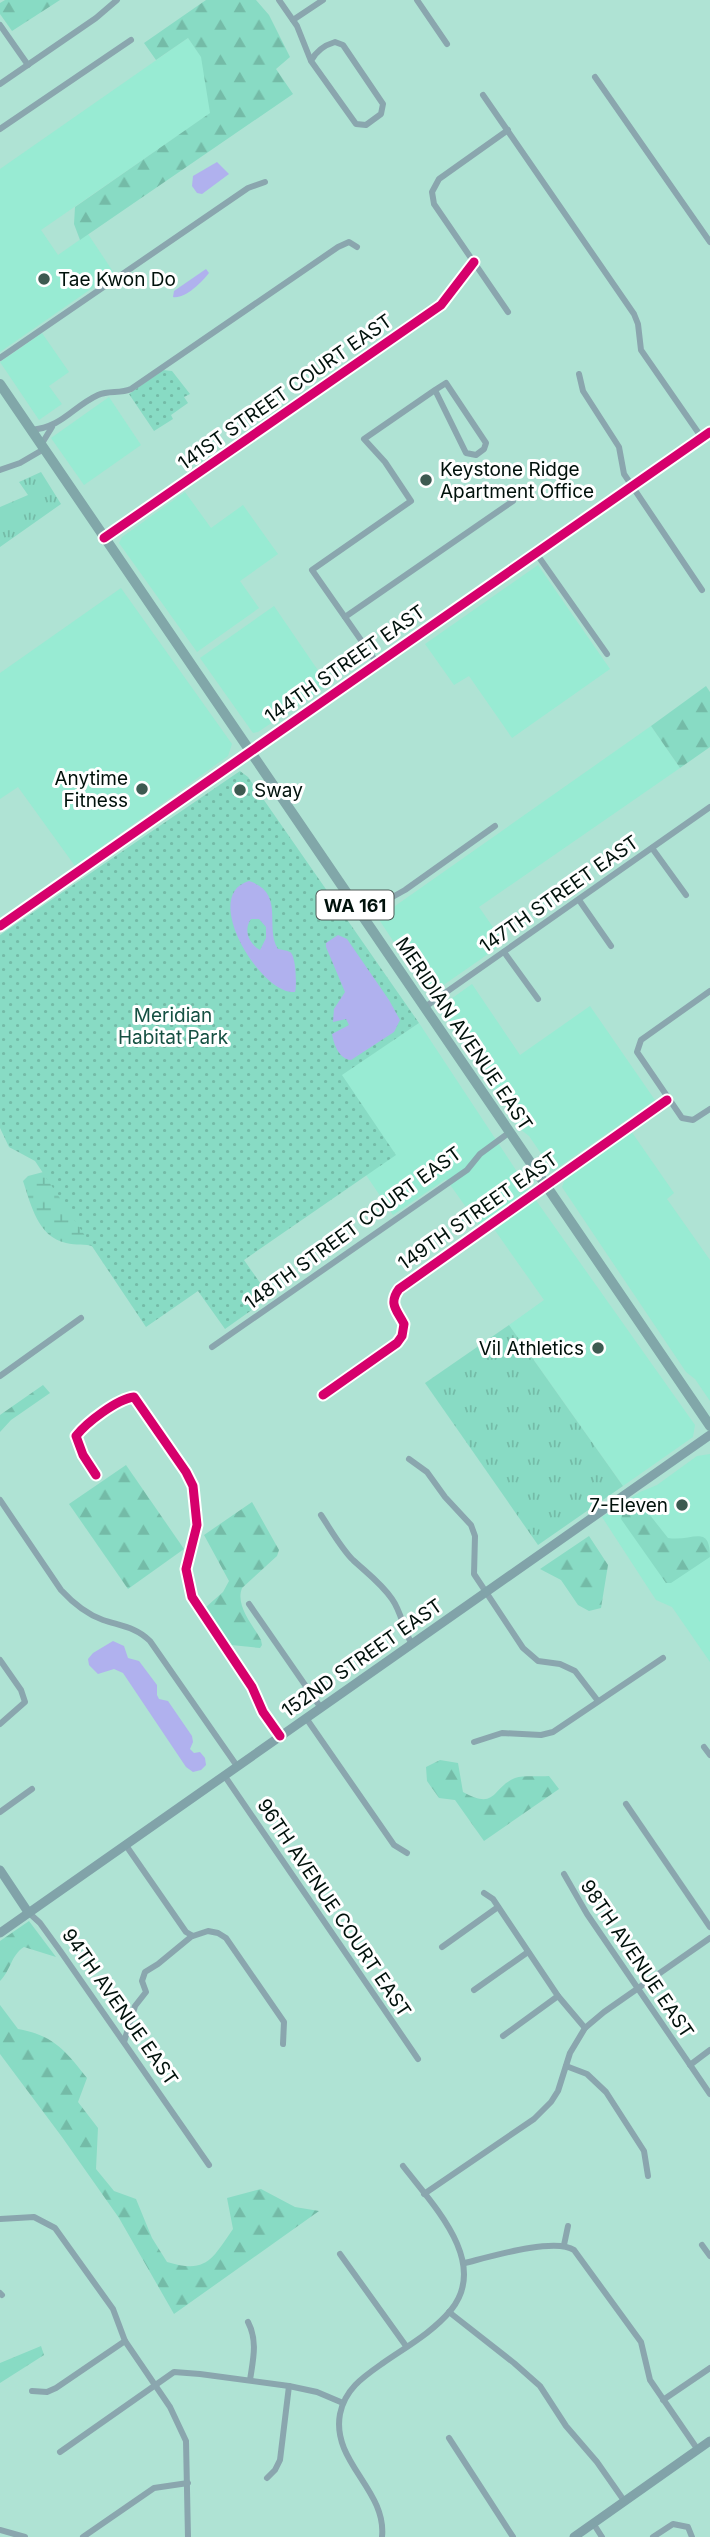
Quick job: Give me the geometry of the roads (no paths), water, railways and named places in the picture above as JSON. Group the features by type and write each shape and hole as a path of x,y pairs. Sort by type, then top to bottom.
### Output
{"main road":[{"name":"MERIDIAN AVENUE EAST","path":"0,384 710,1426"},
{"name":"144TH STREET EAST","path":"0,926 706,435"},
{"name":"152ND STREET EAST","path":"0,1933 710,1435"},
{"name":"94TH AVENUE EAST","path":"0,1870 28,1912"},
{"path":"574,2537 710,2441"}],"street":[{"path":"0,84 117,0"},
{"path":"279,0 293,20 311,61 356,124 366,125 381,114 383,104 343,45 335,42 327,45 316,53 311,61"},
{"path":"293,20 323,0"},
{"path":"416,0 447,44"},
{"path":"0,25 28,65"},
{"path":"1,127 131,40"},
{"path":"595,77 710,242"},
{"path":"483,95 634,314 643,354 706,435"},
{"path":"508,130 439,179 433,190 434,204 508,312"},
{"path":"0,358 248,188 265,182"},
{"path":"31,430 52,427 96,396 131,389 338,247 349,242 358,247"},
{"name":"141ST STREET COURT EAST","path":"104,538 441,305 474,262"},
{"path":"579,374 583,391 619,447 624,474 702,590"},
{"path":"377,663 312,570 411,500 385,462 364,439 435,390 446,383 486,443 481,453 471,456 466,453 435,390"},
{"path":"0,470 20,463 42,447 52,427"},
{"path":"345,617 513,500"},
{"path":"536,553 607,654"},
{"name":"147TH STREET EAST","path":"425,1007 710,807"},
{"path":"362,914 405,890 495,826"},
{"path":"652,848 686,895"},
{"path":"579,900 611,946"},
{"path":"504,952 538,999"},
{"path":"710,991 641,1040 637,1047 639,1058 679,1115 689,1120 696,1119 710,1109"},
{"name":"149TH STREET EAST","path":"323,1395 400,1340 404,1324 393,1304 393,1298 399,1289 667,1100"},
{"name":"148TH STREET COURT EAST","path":"212,1347 467,1170 480,1154 510,1132"},
{"path":"0,1376 81,1318"},
{"path":"96,1475 83,1455 76,1436 86,1425 124,1399 134,1397 193,1486 197,1525 187,1569 192,1597 252,1687 263,1712 280,1736"},
{"path":"409,1459 427,1472 445,1497 471,1525 475,1536 474,1574 527,1653 538,1661 559,1664 575,1671 598,1701"},
{"path":"0,1500 67,1596 86,1612 100,1619 130,1627 150,1641 237,1766"},
{"path":"321,1515 349,1555 390,1596 398,1608 406,1635 412,1644"},
{"path":"250,1604 321,1708"},
{"path":"474,1742 502,1733 548,1734 563,1727 663,1658"},
{"path":"0,1660 21,1690 25,1702 0,1724"},
{"path":"306,1718 394,1845 407,1853"},
{"path":"704,1747 710,1755"},
{"name":"96TH AVENUE COURT EAST","path":"224,1775 418,2059"},
{"path":"0,1812 32,1789"},
{"path":"626,1804 710,1927"},
{"path":"125,1844 186,1932 192,1936"},
{"name":"98TH AVENUE EAST","path":"564,1874 579,1903 710,2094"},
{"path":"485,1893 584,2028"},
{"path":"442,1947 498,1908"},
{"name":"94TH AVENUE EAST","path":"28,1912 40,1923 209,2165"},
{"path":"124,2042 135,2006 146,1992 142,1981 145,1972 192,1936 208,1931 226,1938 280,2015 284,2026 283,2044"},
{"path":"424,2194 534,2119 558,2091 570,2053 584,2028 710,1938"},
{"path":"474,1990 528,1952"},
{"path":"503,2036 558,1996"},
{"path":"690,2065 710,2050"},
{"path":"566,2066 587,2074 606,2092 644,2151 648,2176"},
{"path":"382,2537 379,2507 345,2452 340,2438 339,2425 343,2403 362,2377 449,2312 461,2292 465,2263 450,2232 403,2166"},
{"path":"0,2218 34,2217 55,2228 113,2309 125,2342 170,2407 186,2441 188,2537"},
{"path":"564,2245 568,2227"},
{"path":"465,2263 548,2246 564,2245 574,2250 637,2337 644,2352 650,2380 698,2450"},
{"path":"702,2245 710,2256"},
{"path":"340,2254 406,2346"},
{"path":"449,2312 514,2362 540,2386 566,2426 597,2462 625,2502"},
{"path":"248,2322 254,2336 250,2380"},
{"path":"32,2391 47,2392 56,2388 125,2342"},
{"path":"663,2400 710,2368"},
{"path":"60,2452 154,2384 178,2372 289,2386 317,2392 343,2403"},
{"path":"267,2478 280,2460 289,2386"},
{"path":"449,2438 513,2537"},
{"path":"83,2537 154,2488 188,2483"},
{"path":"593,2524 602,2537"},
{"path":"653,2537 673,2524 688,2527 692,2537"},
{"path":"0,2530 25,2537"}],"water":[{"path":"217,162 229,174 202,194 197,193 192,186 193,176"},
{"path":"206,269 209,273 197,286 183,296 173,297 174,291"},
{"path":"249,881 260,886 267,894 271,902 274,940 278,949 290,952 294,959 295,992 281,989 267,978 241,943 233,923 230,905 235,890","holes":["251,919 259,919 266,927 266,938 260,950 250,940 247,932"]},
{"path":"338,935 347,939 400,1020 394,1032 351,1060 340,1054 332,1034 349,1025 346,1019 333,1022 334,1009 345,992 326,943"},
{"path":"113,1641 124,1646 128,1658 139,1661 157,1685 159,1699 168,1701 192,1736 190,1749 194,1753 200,1752 205,1758 206,1765 201,1770 193,1772 186,1767 123,1673 114,1669 98,1674 89,1665 88,1659 93,1653"}],"place":[{"name":"Tae Kwon Do","path":"44,279"},
{"name":"Keystone Ridge Apartment Office","path":"426,480"},
{"name":"Anytime Fitness","path":"142,789"},
{"name":"Sway","path":"240,790"},
{"name":"Vil Athletics","path":"598,1348"},
{"name":"7-Eleven","path":"682,1505"}],"park label":[{"name":"Meridian Habitat Park","path":"173,1026"}]}
